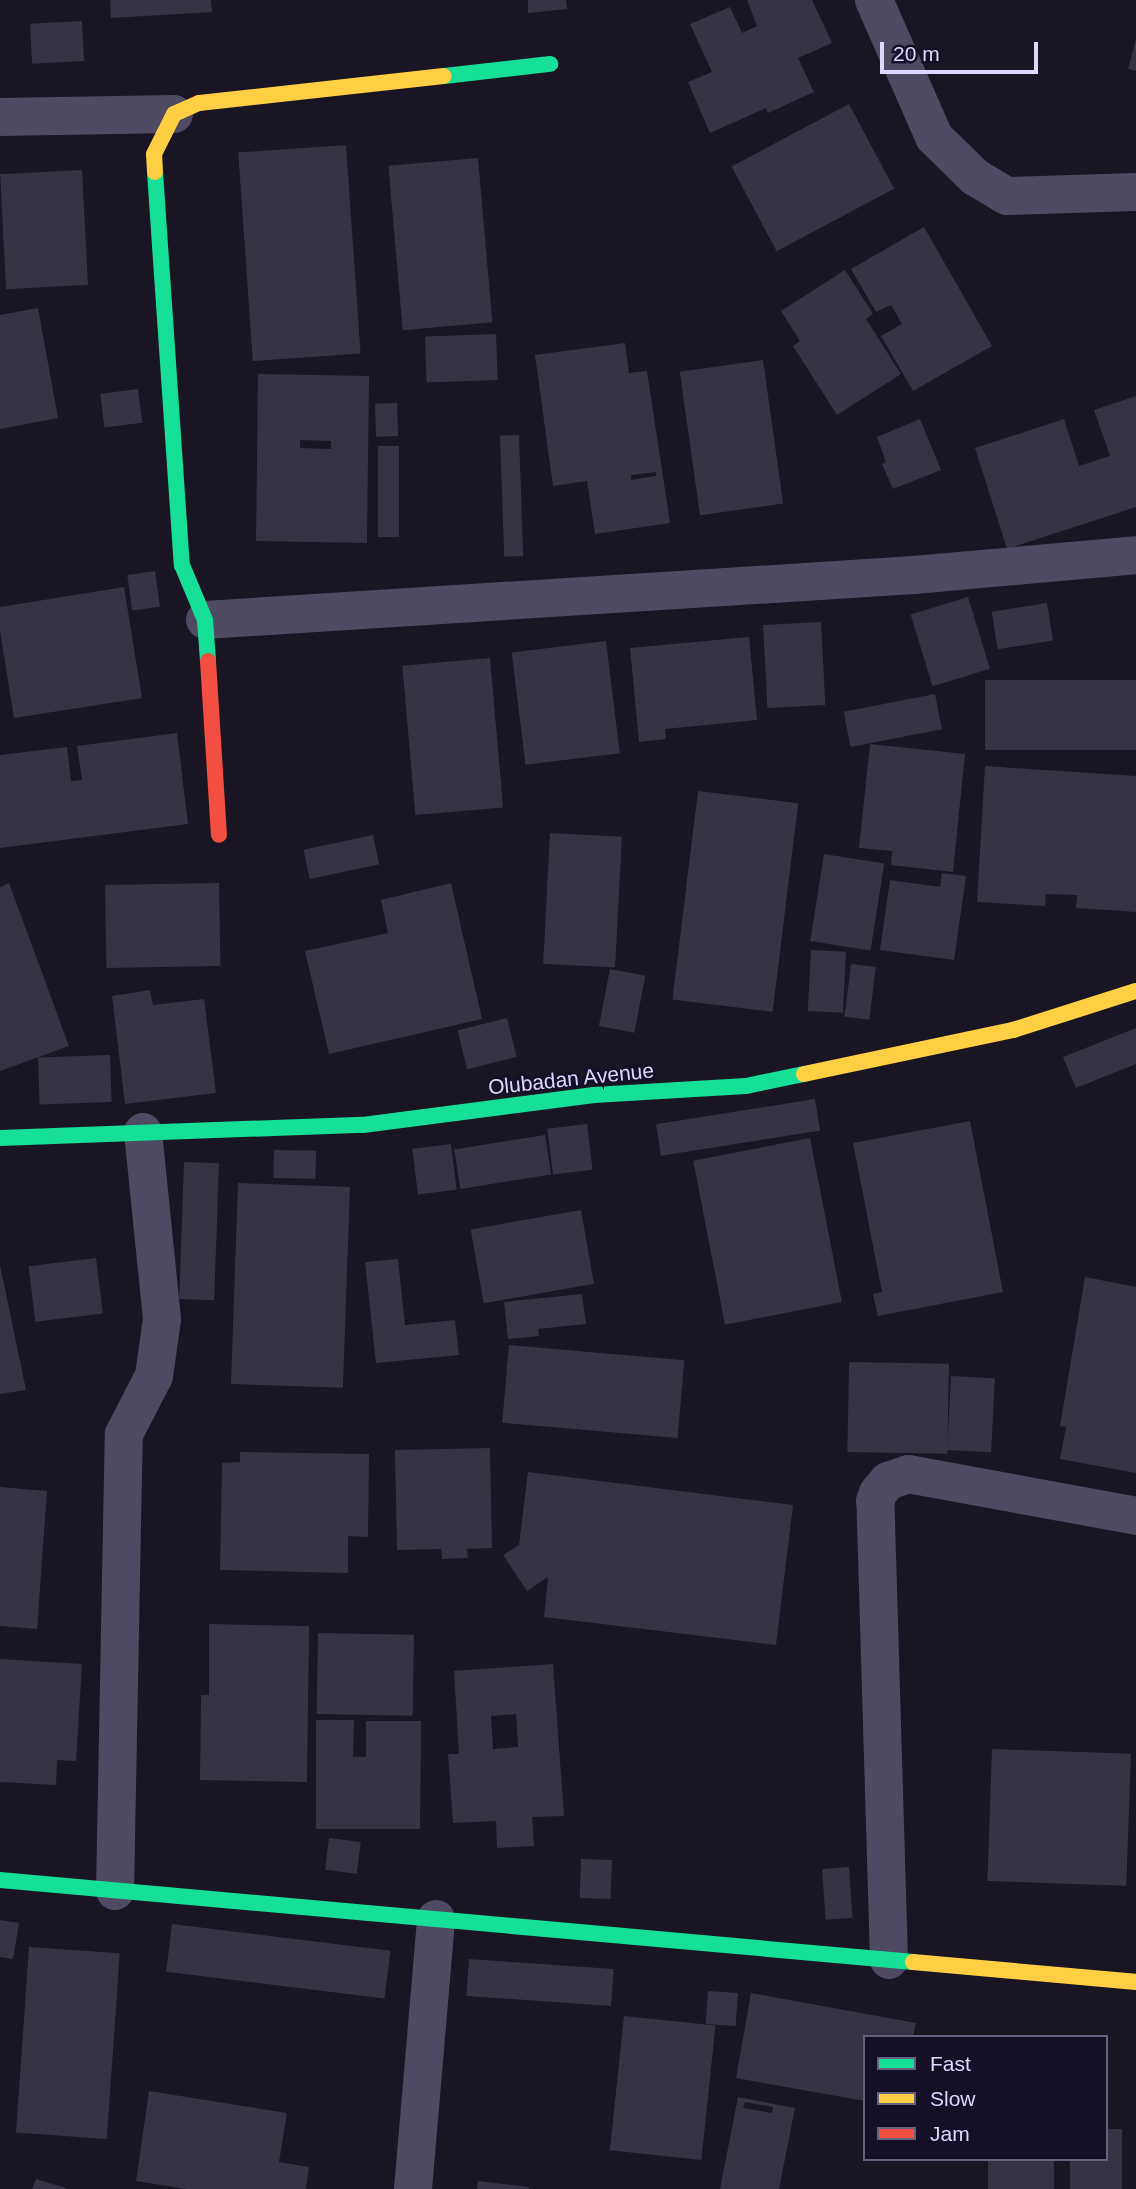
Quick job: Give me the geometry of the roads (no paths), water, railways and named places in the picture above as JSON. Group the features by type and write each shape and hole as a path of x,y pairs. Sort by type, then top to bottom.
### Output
{"street":[{"path":"874,0 934,137 975,177 1007,196 1136,192"},
{"path":"0,117 174,114 199,103 550,64"},
{"path":"174,114 154,154 182,565 205,620 219,835"},
{"path":"205,620 914,575 1136,555"},
{"name":"Olubadan Avenue","path":"0,1138 363,1125 594,1095 746,1086 1013,1030 1136,992"},
{"path":"115,1891 124,1434 154,1376 162,1319 143,1132"},
{"path":"889,1960 875,1501 878,1493 888,1480 908,1474 1136,1516"},
{"path":"0,1880 1136,1982"},
{"path":"413,2189 436,1919"}]}
